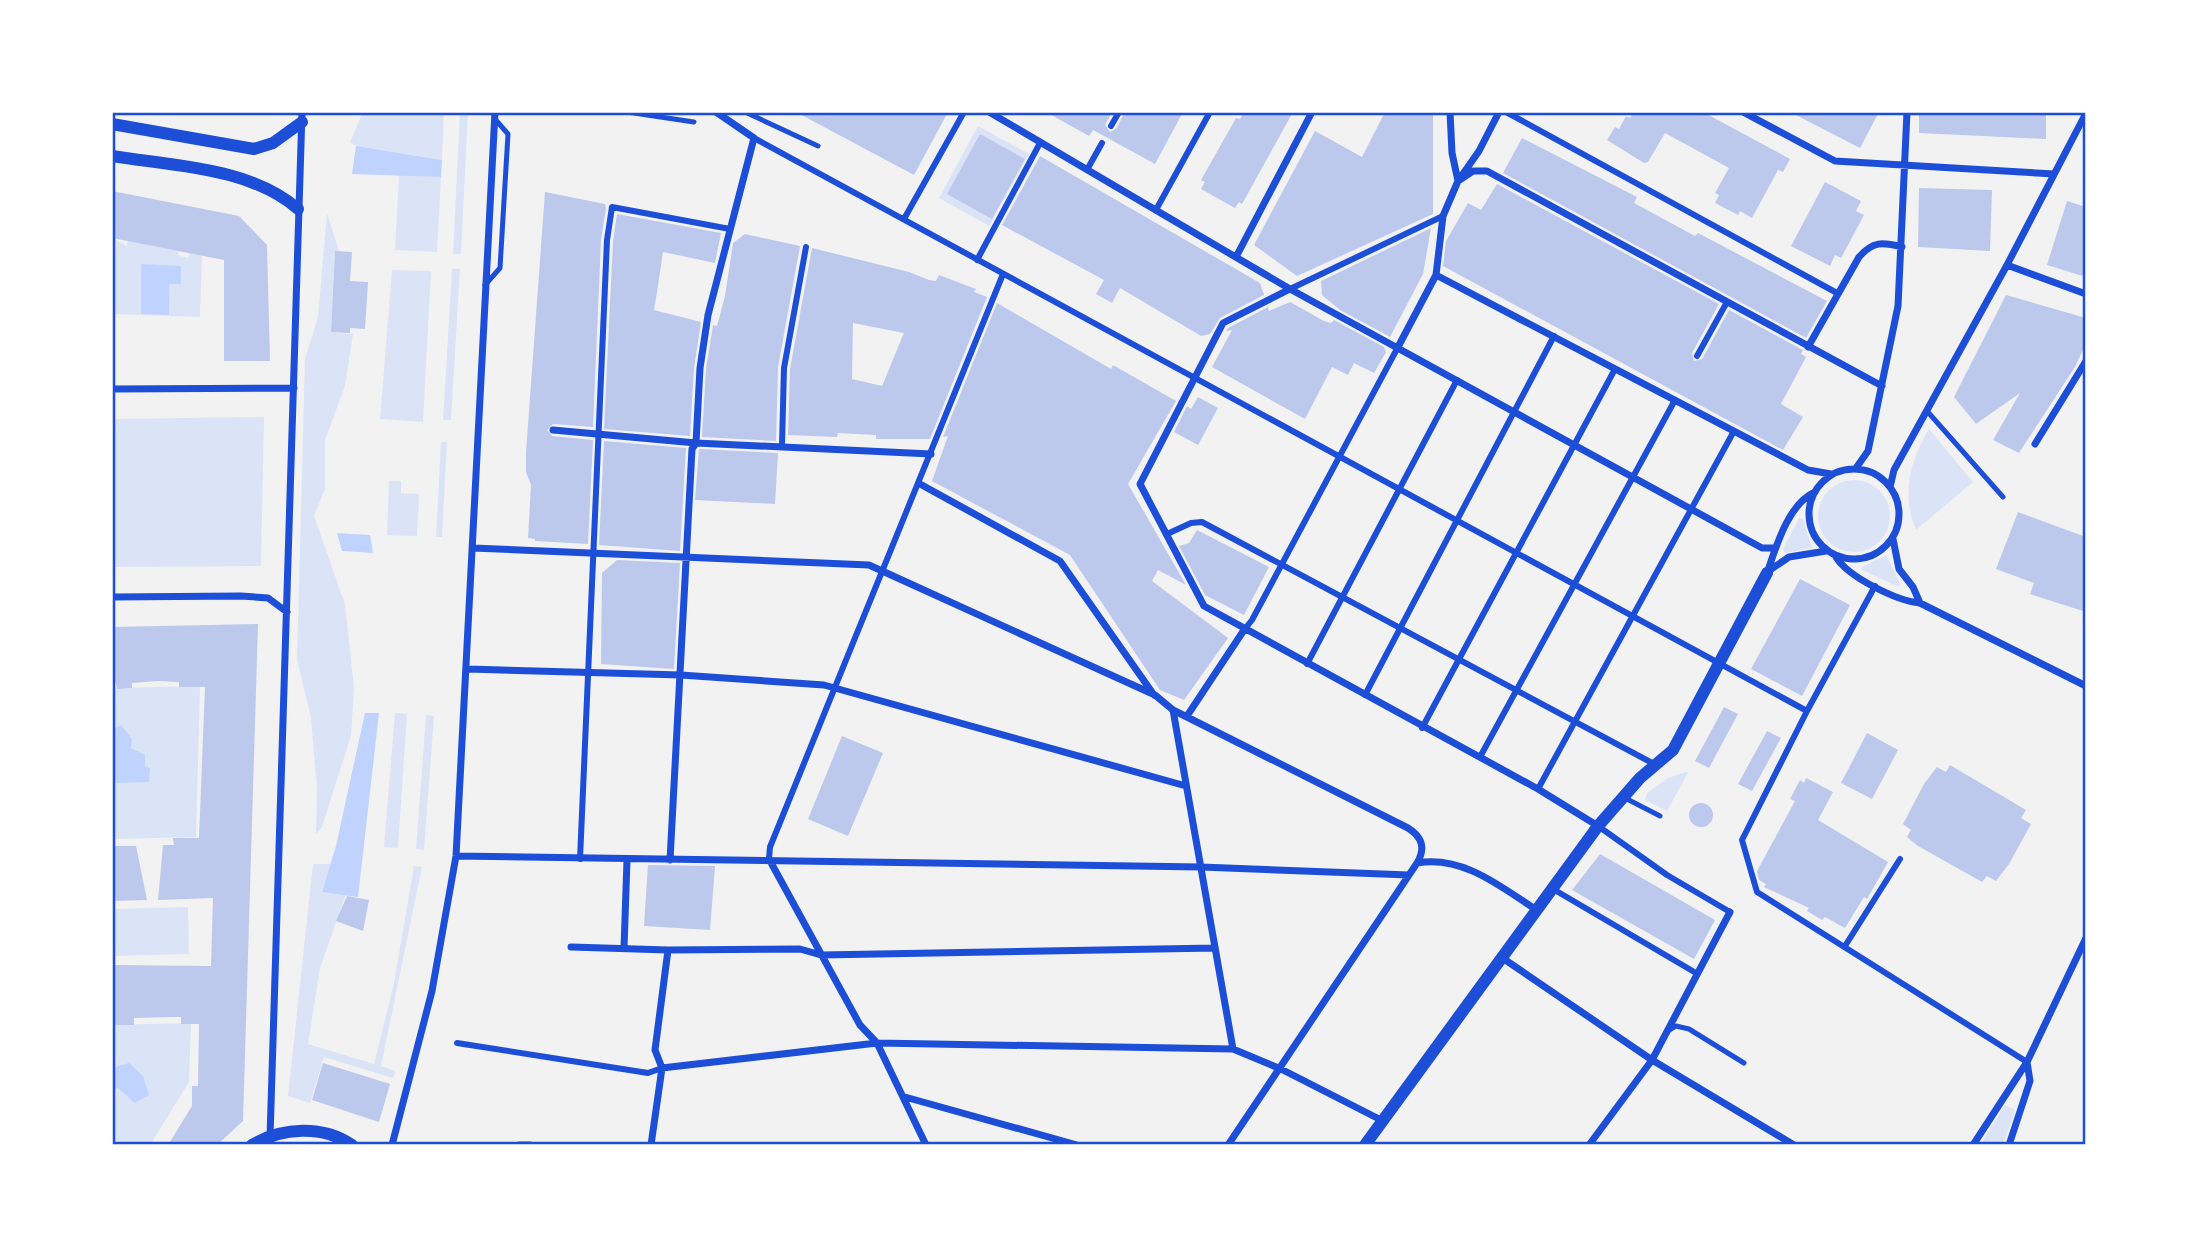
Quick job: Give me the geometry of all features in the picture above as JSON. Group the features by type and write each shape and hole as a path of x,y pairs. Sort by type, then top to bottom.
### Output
{"street":[{"path":"716,112 754,138 1807,711"},
{"path":"905,219 964,112"},
{"path":"989,112 1157,208 1290,289 1762,548 1775,548"},
{"path":"1111,126 1119,112"},
{"path":"1157,208 1210,112"},
{"path":"1236,257 1312,112"},
{"path":"1450,112 1452,153 1458,181"},
{"path":"1187,716 1244,630 1282,563 1436,275 1443,216 1458,181 1479,151 1499,112"},
{"path":"1506,112 1837,293"},
{"path":"1743,112 1835,161 2054,174"},
{"path":"1856,468 1868,451 1898,306 1907,112"},
{"path":"1890,487 1894,470 2007,265 2086,113"},
{"path":"392,1145 432,991 456,856 468,668 494,115"},
{"path":"112,124 254,149 273,143 302,117"},
{"path":"270,1137 302,117"},
{"path":"670,860 692,449 696,443 700,368 708,315 754,138"},
{"path":"977,260 1040,143"},
{"path":"1088,168 1102,143"},
{"path":"112,156 247,180 272,189 298,209"},
{"path":"1458,181 1473,171 1487,171 1882,386"},
{"path":"580,859 607,240 612,207 730,229"},
{"path":"1443,216 1224,322 1140,484 1204,606 1422,728 1538,789 1598,826 1667,875 1730,912 1651,1060 1589,1145"},
{"path":"1808,347 1837,293 1869,246 1881,242 1902,247"},
{"path":"782,445 784,368 806,247"},
{"path":"2007,265 2086,294"},
{"path":"926,1145 877,1043 860,1025 769,859 770,846 920,484 1003,274"},
{"path":"1436,275 1808,470 1832,474 1856,468 1874,473 1890,487 1899,513 1893,539 1899,569 1913,587 1920,603"},
{"path":"1697,356 1727,302"},
{"path":"1365,695 1554,337"},
{"path":"2035,444 2086,361"},
{"path":"1422,728 1615,369"},
{"path":"1307,664 1457,380"},
{"path":"112,389 294,388"},
{"path":"1480,757 1675,400"},
{"path":"553,430 696,443 931,454"},
{"path":"1538,789 1734,431"},
{"path":"1832,474 1816,491 1810,505 1809,520 1816,540 1848,571 1906,602 1920,603 2086,686"},
{"path":"920,484 1060,561 1155,695 1173,710 1408,828 1417,834 1422,844 1423,854 1228,1145"},
{"path":"1365,1145 1550,887 1622,797 1673,750 1766,573 1775,548 1797,506 1806,496 1816,491"},
{"path":"1167,534 1191,523 1202,522 1656,765"},
{"path":"1836,557 1863,559 1877,554 1893,539"},
{"path":"473,548 869,565 1155,695"},
{"path":"1766,573 1789,558 1826,551"},
{"path":"1875,586 1807,711 1742,840 1757,892 2027,1062 2030,1082 2009,1145"},
{"path":"112,597 268,598 287,612"},
{"path":"468,668 681,675 824,685 1186,786"},
{"path":"1173,710 1233,1049"},
{"path":"456,856 1201,867 1409,875"},
{"path":"1845,946 1900,859"},
{"path":"624,948 627,860"},
{"path":"1417,863 1433,860 1450,863 1483,875 1535,909"},
{"path":"1550,887 1696,973"},
{"path":"1973,1145 2027,1062 2086,938"},
{"path":"572,947 668,950 800,949 821,955 1215,948"},
{"path":"651,1145 662,1068 654,1050 668,950"},
{"path":"1500,957 1651,1060 1794,1145"},
{"path":"457,1043 648,1073 662,1068 877,1043 1233,1049 1281,1069 1382,1121"},
{"path":"905,1097 1077,1145"},
{"path":"252,1145 283,1132 315,1131 352,1145"}],"lane":[{"path":"628,112 694,122"},
{"path":"745,112 818,146"},
{"path":"485,285 500,268 508,148 508,134 494,115"},
{"path":"1927,411 2003,497"},
{"path":"1622,797 1660,816"},
{"path":"1663,1034 1676,1026 1684,1027 1744,1063"}],"shaded area":[{"path":"363,112 444,112 442,160 356,146 350,142"},
{"path":"460,112 468,112 461,254 453,254"},
{"path":"978,126 1029,154 989,226 939,198"},
{"path":"399,175 441,177 437,252 395,250"},
{"path":"327,213 339,251 335,251 331,332 353,334 345,386 325,440 325,489 314,516 345,604 354,688 351,736 322,827 316,834 317,788 311,718 297,660 305,359 318,317"},
{"path":"112,238 127,246 128,241 178,251 178,255 188,258 190,253 202,255 200,317 112,314"},
{"path":"452,269 460,269 451,420 443,420"},
{"path":"392,270 431,271 423,422 380,419"},
{"path":"264,417 261,566 112,567 112,419"},
{"path":"1929,429 1973,482 1916,530 1909,504 1910,478 1917,453"},
{"path":"441,442 447,442 442,537 436,537"},
{"path":"1861,480 1880,490 1888,502 1888,530 1880,542 1868,550 1847,552 1828,542 1820,530 1818,509 1828,490 1840,482"},
{"path":"389,481 401,481 401,493 419,494 417,536 387,535"},
{"path":"1799,518 1803,519 1812,548 1785,553 1783,549"},
{"path":"1886,555 1900,583 1899,587 1862,570 1862,567"},
{"path":"200,686 196,837 112,839 112,688"},
{"path":"395,713 407,714 398,848 384,847"},
{"path":"426,715 434,716 424,850 416,849"},
{"path":"1689,771 1667,811 1645,800 1647,793 1668,778"},
{"path":"313,864 331,864 322,892 346,894 320,968 308,1044 374,1064 394,983 414,866 422,867 381,1066 395,1071 393,1078 324,1057 310,1103 288,1096"},
{"path":"188,907 189,954 112,956 112,909"},
{"path":"191,1023 189,1082 150,1145 112,1145 112,1025"},
{"path":"2005,1105 2015,1110 2003,1145 1980,1145"}],"water":[{"path":"356,146 442,160 441,177 352,174"},
{"path":"141,264 181,266 181,284 169,284 169,315 141,314"},
{"path":"337,533 370,535 373,553 342,551"},
{"path":"365,713 379,713 358,897 322,892 336,846"},
{"path":"121,725 132,739 131,748 145,755 145,767 150,768 149,782 112,783 112,729"},
{"path":"129,1063 143,1076 149,1095 135,1103 118,1088 112,1090 112,1068"}],"building":[{"path":"796,112 948,112 914,175"},
{"path":"1046,112 1112,112 1105,125 1110,132 1116,129 1125,112 1183,112 1155,164 1093,130 1089,136"},
{"path":"1244,112 1293,112 1242,204 1239,202 1235,208 1201,189 1205,182 1201,180 1236,118 1240,119"},
{"path":"1385,112 1433,112 1433,214 1297,276 1254,245 1315,131 1362,157"},
{"path":"1633,112 1703,112 1790,159 1783,172 1778,170 1752,218 1740,211 1738,215 1715,203 1719,195 1715,193 1729,168 1665,133 1648,162 1644,163 1607,140 1615,127 1619,129 1626,116 1630,118"},
{"path":"1790,112 1879,112 1860,148"},
{"path":"1919,112 2046,112 2046,139 1919,133"},
{"path":"980,134 1025,159 992,219 947,194"},
{"path":"1522,138 1637,197 1634,203 1695,236 1698,233 1827,301 1806,338 1503,173"},
{"path":"1040,156 1260,283 1264,295 1220,318 1210,334 1201,336 1120,288 1112,303 1096,294 1104,280 1002,225"},
{"path":"1825,182 1861,201 1856,211 1864,215 1841,258 1835,255 1830,266 1791,246"},
{"path":"1497,184 1719,304 1692,353 1694,361 1702,359 1729,310 1803,350 1801,354 1806,357 1781,404 1803,417 1783,450 1443,266 1446,241 1468,203 1481,210"},
{"path":"1919,188 1992,190 1990,251 1918,247"},
{"path":"112,191 239,216 267,245 270,361 224,361 224,260 112,238"},
{"path":"545,192 605,204 606,208 601,240 593,427 553,424 547,430 552,436 593,440 588,544 535,541 528,538 531,485 526,472 526,452"},
{"path":"2067,201 2086,207 2086,277 2047,265"},
{"path":"617,214 721,233 715,263 663,252 654,310 701,322 694,368 690,436 604,429 613,241"},
{"path":"1431,228 1423,274 1390,337 1340,310 1322,295 1321,281"},
{"path":"745,234 800,246 778,367 776,441 702,437 706,369 713,325 717,326 725,296 733,243"},
{"path":"812,248 909,272 929,280 936,281 939,275 976,289 974,292 987,297 930,439 876,439 876,435 838,433 837,437 788,435 790,369","holes":["853,323 904,333 882,386 852,379"]},
{"path":"335,251 352,252 350,281 368,282 365,329 350,328 350,333 331,332"},
{"path":"2006,295 2086,318 2086,343 2075,367 2019,453 1993,440 2020,393 1976,424 1954,397"},
{"path":"1290,302 1324,321 1331,323 1334,320 1384,347 1386,352 1374,373 1354,363 1348,375 1332,367 1305,419 1212,367 1232,330 1226,331 1228,328 1268,307 1269,311"},
{"path":"997,303 1111,369 1113,365 1176,401 1128,484 1186,585 1158,570 1152,581 1228,638 1184,700 1160,690 1070,555 932,481 948,436 943,437"},
{"path":"1198,397 1218,408 1198,445 1174,432 1187,406 1191,409"},
{"path":"604,441 686,448 680,551 599,545"},
{"path":"699,449 778,453 775,504 695,500"},
{"path":"2018,512 2086,537 2086,612 2030,594 2034,583 1996,569"},
{"path":"1197,530 1269,567 1244,615 1205,595 1179,546 1189,543"},
{"path":"617,560 680,563 674,669 601,664 602,573"},
{"path":"1800,579 1850,605 1802,696 1751,669"},
{"path":"258,624 243,1121 217,1145 168,1145 192,1106 192,1086 198,1086 199,1024 181,1024 181,1017 171,1017 134,1018 134,1025 112,1025 112,965 211,966 213,898 158,900 163,845 174,845 173,838 199,838 205,687 179,687 179,682 158,681 132,683 132,688 117,689 116,683 112,683 112,627"},
{"path":"1724,707 1738,714 1709,768 1695,761"},
{"path":"1767,731 1781,738 1752,791 1738,784"},
{"path":"1867,733 1898,750 1872,799 1841,783"},
{"path":"842,736 883,753 848,836 808,819"},
{"path":"1950,765 2026,810 2021,818 2031,824 2009,864 1996,881 1987,876 1982,882 1907,837 1911,830 1903,824 1924,784 1937,767 1946,772"},
{"path":"1806,778 1833,792 1818,820 1888,862 1867,899 1864,897 1845,928 1825,917 1822,920 1807,911 1809,908 1764,887 1766,884 1759,880 1757,871 1795,801 1790,799 1800,780 1804,783"},
{"path":"1701,803 1712,810 1713,815 1706,826 1701,827 1690,820 1689,815 1696,804"},
{"path":"112,846 136,846 147,900 112,901"},
{"path":"1600,854 1715,920 1694,959 1572,890"},
{"path":"648,865 715,866 710,930 644,926"},
{"path":"347,896 369,900 363,931 336,921"},
{"path":"323,1063 390,1084 379,1122 312,1100"}]}
